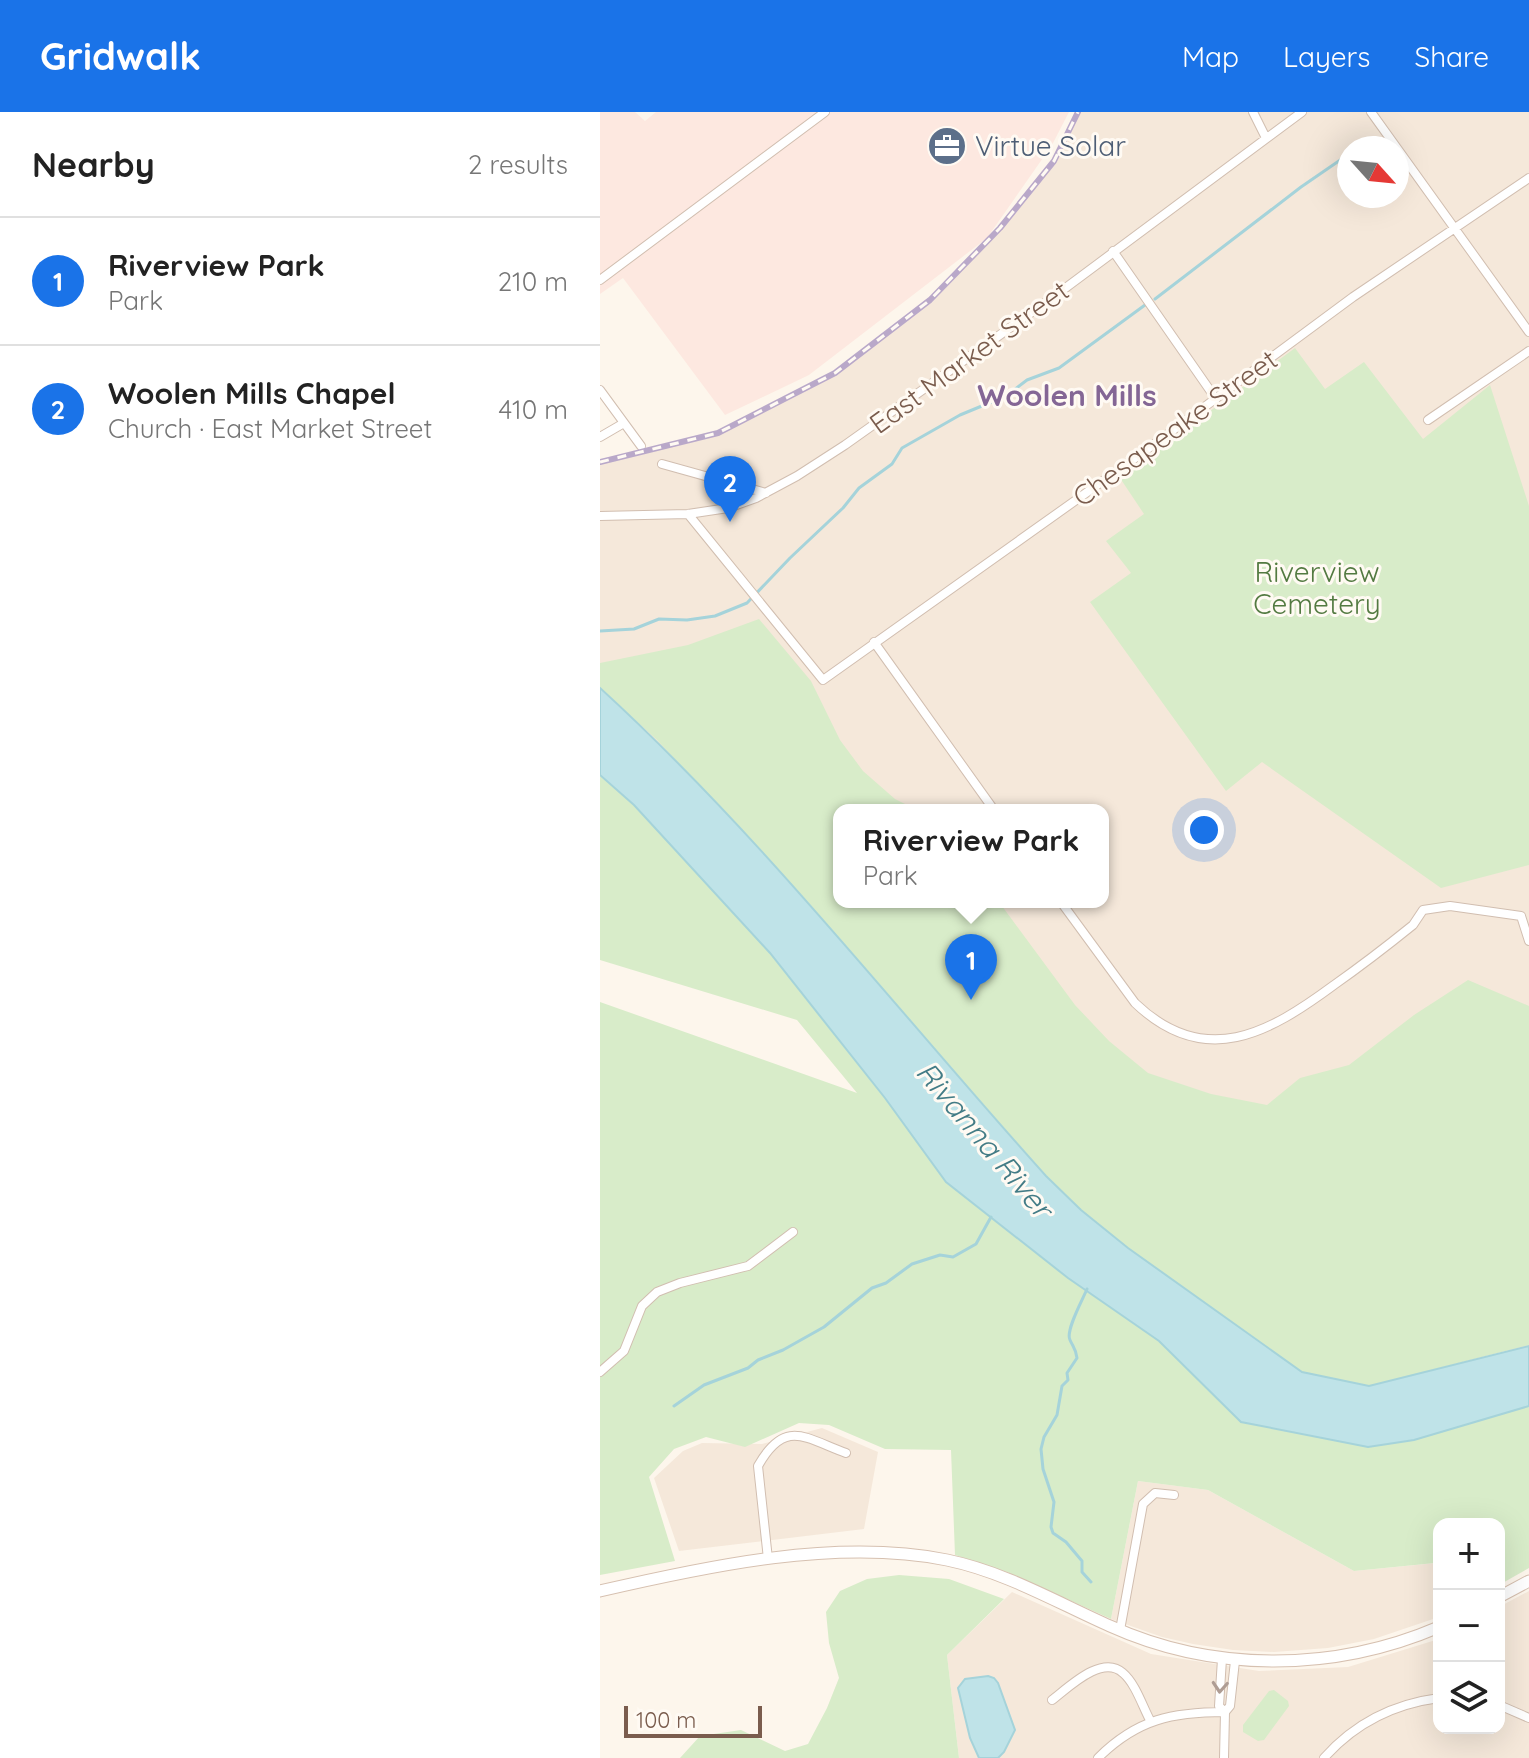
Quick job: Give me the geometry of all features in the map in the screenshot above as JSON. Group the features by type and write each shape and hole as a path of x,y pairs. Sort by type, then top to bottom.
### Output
{"street":[{"path":"600,280 825,112"},
{"path":"1253,112 1266,138"},
{"name":"East Market Street","path":"600,516 688,514 745,503 766,493 845,445 1302,112"},
{"path":"1371,112 1529,332"},
{"name":"Chesapeake Street","path":"688,514 823,680 1216,399 1353,297 1529,178"},
{"path":"1113,251 1216,399"},
{"path":"1428,420 1529,351"},
{"path":"600,390 641,446"},
{"path":"600,437 624,423"},
{"path":"662,464 766,493"},
{"path":"874,642 990,804"},
{"path":"1066,908 1145,1013 1159,1023 1191,1036 1225,1039 1253,1034 1285,1020 1413,925 1423,910 1450,906 1521,916 1529,909"},
{"path":"1521,916 1529,941"},
{"path":"600,1372 624,1351 642,1306 657,1292 748,1266 793,1232"},
{"path":"768,1559 758,1466 762,1459 781,1438 793,1434 846,1453"},
{"path":"1120,1630 1143,1504 1155,1493 1174,1495"},
{"path":"600,1591 768,1559 849,1553 919,1556 995,1573 1120,1630 1193,1654 1228,1660 1286,1661 1345,1655 1398,1642 1433,1629"},
{"path":"600,1583 648,1580"},
{"path":"1505,1594 1529,1581"},
{"path":"1224,1758 1225,1712 1230,1706 1228,1660"},
{"path":"1052,1700 1099,1669 1116,1668 1126,1676 1151,1722"},
{"path":"1324,1758 1348,1734 1383,1713 1433,1699"},
{"path":"1505,1708 1529,1718"},
{"path":"1098,1758 1118,1741 1151,1722 1181,1713 1225,1712"}],"shaded area":[{"path":"600,112 635,112 645,121 656,112 1069,112 1052,145 987,238 809,375 725,415 623,278 600,294"},
{"name":"Woolen Mills","path":"1078,112 1529,112 1529,1357 1078,1220 600,698 600,462 718,433 835,373 930,300 1000,228 1054,161"},
{"path":"822,1428 878,1452 864,1529 679,1551 654,1478 683,1451 702,1443 762,1444"},
{"path":"1138,1481 1208,1490 1354,1571 1433,1563 1433,1619 1374,1639 1328,1648 1274,1652 1233,1650 1162,1637 1111,1619"},
{"path":"1529,1591 1529,1758 959,1758 947,1655 1012,1592 1151,1654 1259,1671 1348,1667 1433,1641 1433,1734 1505,1734 1505,1604"}],"green space":[{"name":"Riverview Cemetery","path":"1295,348 1325,389 1364,362 1423,439 1490,385 1529,506 1529,865 1441,888 1262,762 1226,791 1090,602 1131,573 1106,541 1144,514 1120,478"},
{"path":"759,619 811,681 840,740 863,771 905,804 833,804 833,908 1003,908 1075,1005 1109,1041 1148,1073 1211,1094 1267,1105 1300,1078 1349,1065 1414,1015 1468,980 1529,1006 1529,1345 1369,1386 1302,1372 1128,1248 1081,1210 1046,1176 778,869 656,739 600,688 600,663 688,645"},
{"path":"600,775 634,805 770,953 885,1098 946,1182 1068,1278 1159,1341 1241,1422 1414,1440 1529,1406 1529,1568 1505,1582 1505,1518 1433,1518 1433,1563 1354,1571 1208,1490 1138,1481 1111,1619 1007,1572 955,1555 951,1450 885,1449 829,1425 799,1423 745,1447 706,1437 674,1449 649,1477 675,1561 600,1575 600,1002 857,1093 797,1020 600,960"},
{"path":"899,1575 949,1579 1004,1599 947,1655 959,1758 680,1758 700,1736 741,1730 785,1751 808,1744 839,1678 829,1643 826,1612 840,1591 867,1579"},
{"path":"1274,1690 1288,1701 1289,1706 1264,1740 1258,1741 1243,1732 1243,1725 1269,1691"}],"water":[{"name":"Rivanna River","path":"600,688 718,804 774,865 1046,1176 1081,1210 1128,1248 1302,1372 1369,1386 1529,1346 1529,1406 1414,1440 1368,1447 1241,1422 1159,1341 1068,1278 946,1182 885,1098 770,953 634,805 600,775"},
{"path":"988,1676 998,1683 1015,1730 998,1758 979,1758 970,1738 958,1688 965,1679"}],"waterway":[{"path":"1155,299 1337,162"},
{"path":"600,631 634,629 659,619 687,620 715,616 747,603 843,508 859,488 892,464 902,448 960,415 1006,396 1027,380 1059,368 1145,305"},
{"path":"674,1406 704,1385 748,1368 824,1327 872,1288 886,1283 912,1264 940,1255 953,1257 976,1244 991,1217"},
{"path":"1087,1289 1069,1336 1077,1358 1067,1373 1068,1380 1062,1386 1057,1415 1041,1449 1043,1469 1054,1502 1053,1533 1066,1542 1082,1561 1082,1572 1091,1582"}],"railway":[{"path":"600,462 718,433 835,373 930,300 1000,228 1054,161 1078,112"}],"place":[{"name":"Virtue Solar","path":"947,146"},
{"name":"Woolen Mills Chapel","path":"730,522"},
{"name":"Riverview Park","path":"971,1000"}],"district":[{"name":"Woolen Mills","path":"1067,396"}]}
